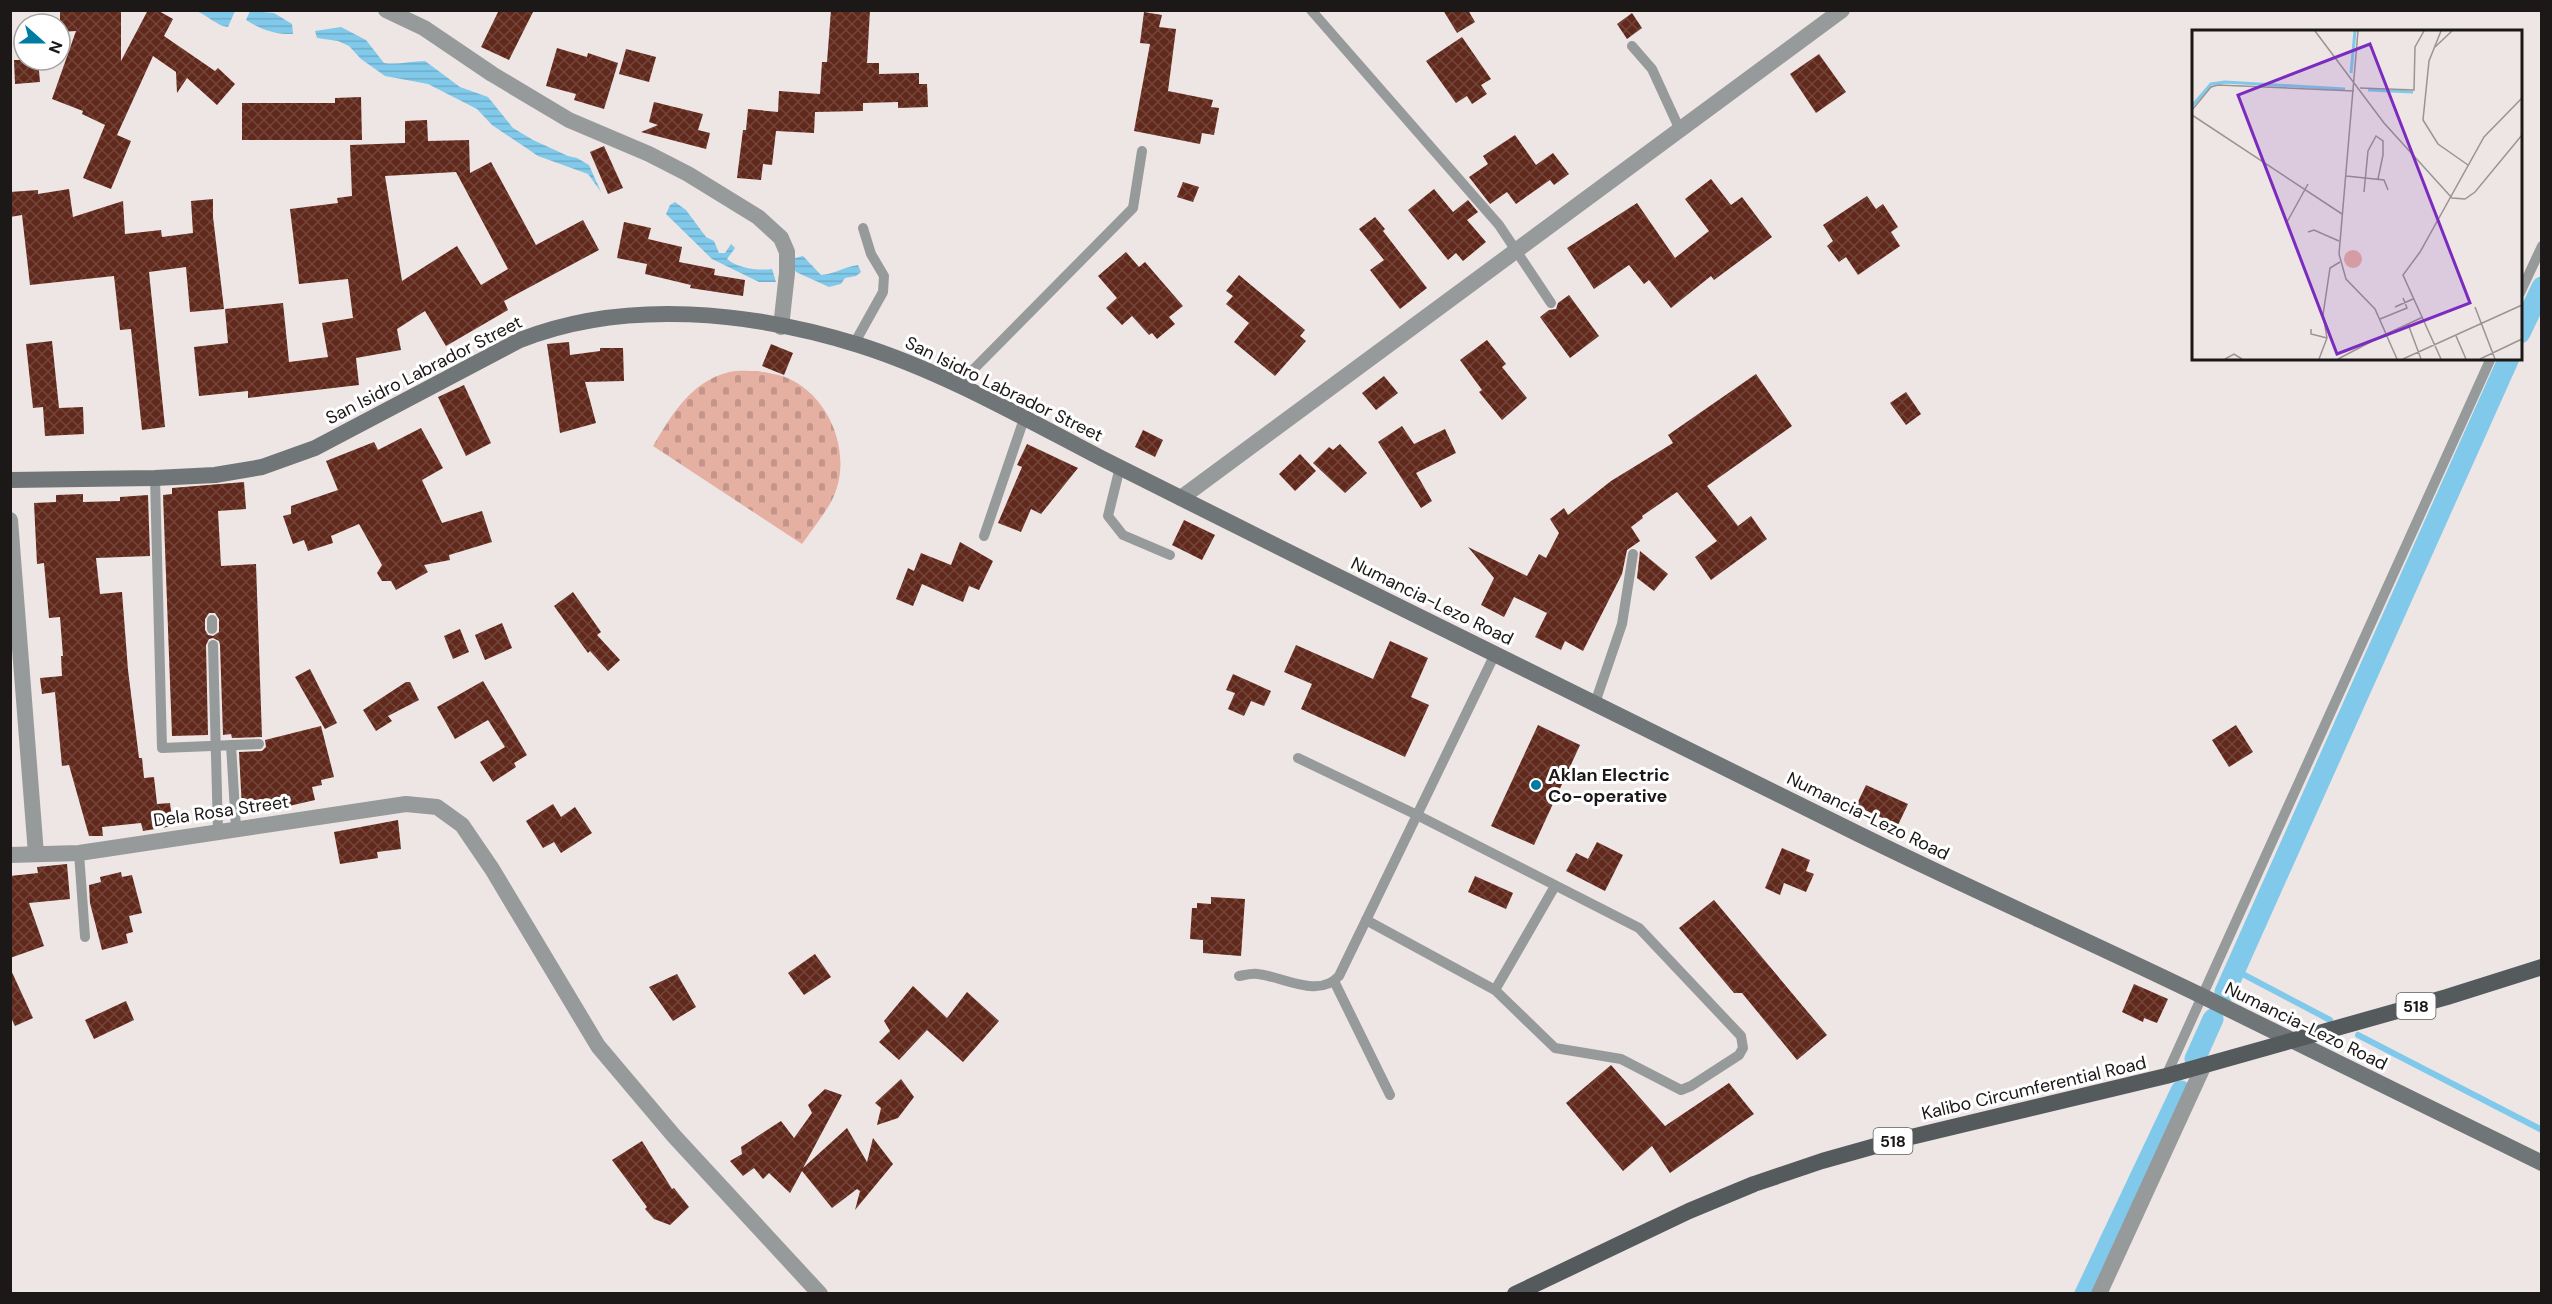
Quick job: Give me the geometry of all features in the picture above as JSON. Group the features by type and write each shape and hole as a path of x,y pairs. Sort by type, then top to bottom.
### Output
{"main road":[{"name":"San Isidro Labrador Street","path":"10,480 155,478 215,474 262,467 315,448 520,340 558,327 609,316 641,315 726,318 781,327 854,344 905,361 958,385 1181,498"},
{"name":"Numancia-Lezo Road","path":"1181,498 1882,845 2202,997 2541,1163"},
{"name":"Kalibo Circumferential Road","path":"1515,1293 1689,1211 1754,1184 1810,1165 1887,1143 2166,1076 2447,997 2541,967"}],"street":[{"path":"386,10 424,28 492,74 569,120 649,154 688,174 758,217 781,238 787,252 781,327"},
{"path":"1181,498 1842,10"},
{"path":"10,520 17,702 36,854"},
{"name":"Dela Rosa Street","path":"10,855 79,853 406,804 437,807 462,825 492,869 598,1046 674,1136 820,1293"},
{"path":"2099,1293 2204,1065"}],"lane":[{"path":"1311,10 1499,225 1551,303"},
{"path":"1632,46 1652,69 1680,130"},
{"path":"958,385 1133,208 1142,151"},
{"path":"854,344 883,292 884,276 871,254 862,228"},
{"path":"2522,289 2541,246"},
{"path":"2166,1076 2490,360"},
{"path":"984,536 1024,419"},
{"path":"1120,467 1108,516 1123,535 1170,555"},
{"path":"155,478 162,748 259,744"},
{"path":"1594,703 1623,624 1633,554"},
{"path":"213,645 218,831"},
{"path":"1239,976 1256,974 1316,987 1334,981 1495,654"},
{"path":"231,746 236,828"},
{"path":"1298,758 1417,815 1639,928 1741,1036 1742,1052 1681,1090 1621,1059 1555,1048 1495,990 1366,920"},
{"path":"79,853 85,937"},
{"path":"1495,990 1555,886"},
{"path":"1334,981 1390,1095"}],"green space":[{"path":"758,371 785,377 801,386 815,398 826,413 839,448 838,485 828,507 802,544 653,446 675,412 703,383 729,372"}],"water":[{"path":"234,10 235,11 228,27 196,11"},
{"path":"250,11 274,13 292,24 293,34 274,32 251,23 246,20"},
{"path":"341,27 366,40 384,63 425,61 460,87 488,97 513,128 533,140 589,165 601,192 588,174 538,156 492,125 477,109 428,84 385,76 361,59 349,46 338,41 317,38 315,31"},
{"path":"675,202 686,210 706,237 714,241 719,253 725,253 731,244 735,248 727,259 736,265 748,268 772,269 776,282 759,282 712,259 666,214 670,205"},
{"path":"803,256 821,275 858,265 861,272 856,276 845,278 841,284 829,287 796,272 795,258"}],"building":[{"path":"60,10 121,10 121,61 148,10 157,10 173,19 164,36 215,71 218,68 235,84 217,105 187,78 177,93 176,72 153,56 117,135 131,141 111,189 83,178 105,125 82,114 83,111 52,99 62,72 72,72 72,42 76,31 72,31 72,12 60,12"},
{"path":"499,10 534,10 509,60 481,47"},
{"path":"831,10 870,10 867,63 879,63 879,74 919,73 919,84 927,84 928,107 898,108 898,102 863,103 863,111 815,112 814,133 776,131 772,165 763,164 761,180 737,178 748,109 778,112 779,91 820,94 822,62 827,62"},
{"path":"1443,10 1468,10 1475,22 1457,33"},
{"path":"1144,12 1162,15 1159,27 1176,29 1168,91 1213,100 1211,107 1219,108 1214,135 1202,133 1200,144 1134,131 1150,44 1140,43"},
{"path":"1632,13 1642,28 1627,39 1617,24"},
{"path":"1462,37 1491,79 1481,85 1487,94 1472,104 1467,96 1456,103 1426,61"},
{"path":"557,48 587,57 588,53 618,63 604,109 574,100 576,94 546,86"},
{"path":"626,49 656,57 649,82 619,74"},
{"path":"1819,54 1846,92 1816,113 1790,74"},
{"path":"14,72 39,72 40,82 15,84"},
{"path":"361,97 362,140 242,140 242,103 335,103 335,98"},
{"path":"654,102 703,114 698,130 710,133 706,149 641,132 658,125 649,122"},
{"path":"427,120 428,141 469,140 470,173 491,162 536,245 583,220 599,250 504,301 508,310 446,346 425,311 397,329 401,350 356,358 359,385 248,398 248,391 199,396 194,347 228,343 225,309 283,303 289,362 328,357 322,323 353,318 348,279 299,284 290,209 338,203 337,198 352,196 350,145 405,143 405,121","holes":["456,172 508,269 481,285 457,246 402,281 385,176"]},
{"path":"1515,135 1536,165 1553,153 1569,174 1554,185 1550,180 1516,204 1507,192 1490,204 1469,177 1488,164 1483,156"},
{"path":"604,146 623,188 608,194 590,152"},
{"path":"1711,179 1731,205 1742,197 1772,237 1714,280 1711,276 1671,308 1649,280 1644,284 1629,265 1594,289 1567,248 1637,203 1675,258 1709,231 1685,199"},
{"path":"1183,182 1199,187 1193,202 1177,197"},
{"path":"69,189 73,217 123,201 125,234 161,230 162,237 193,233 191,201 213,199 224,309 190,312 186,267 149,272 165,427 142,430 131,329 120,330 114,276 30,285 22,215 10,217 10,192 38,190 38,194"},
{"path":"1434,189 1453,212 1468,200 1478,212 1467,220 1486,242 1463,261 1456,253 1448,260 1408,210"},
{"path":"1867,196 1876,209 1883,204 1898,227 1891,232 1900,246 1858,275 1846,257 1839,262 1827,246 1833,241 1823,225"},
{"path":"1375,217 1385,229 1383,231 1427,288 1400,309 1370,270 1384,260 1359,229"},
{"path":"624,222 651,228 648,239 682,247 679,262 715,269 714,275 745,280 743,296 690,288 691,285 645,274 647,264 617,258"},
{"path":"1126,252 1139,267 1145,262 1183,306 1169,317 1175,324 1157,339 1152,333 1149,335 1132,316 1122,325 1106,308 1117,298 1098,276"},
{"path":"1239,275 1305,330 1300,336 1306,341 1275,376 1234,342 1249,323 1226,304 1233,296 1226,291"},
{"path":"1569,295 1599,336 1570,358 1540,317 1549,310 1556,309 1558,303"},
{"path":"1487,340 1506,364 1502,367 1527,398 1502,420 1479,392 1482,390 1460,360"},
{"path":"52,341 59,408 83,407 84,434 45,436 43,407 33,408 26,344"},
{"path":"569,342 570,355 600,351 600,348 623,348 624,381 585,382 596,423 560,433 547,344"},
{"path":"771,344 793,353 784,375 762,366"},
{"path":"1756,374 1792,426 1707,486 1738,526 1751,516 1767,539 1711,580 1695,557 1717,541 1677,492 1642,516 1643,518 1631,527 1640,541 1627,550 1622,574 1583,651 1565,641 1561,650 1535,637 1547,613 1514,597 1504,617 1481,605 1494,578 1468,547 1527,576 1539,554 1546,558 1559,533 1550,519 1564,508 1568,515 1611,481 1673,443 1668,435"},
{"path":"1384,376 1398,393 1376,410 1362,393"},
{"path":"464,385 491,443 466,456 438,397"},
{"path":"1906,392 1921,414 1906,425 1890,403"},
{"path":"1402,426 1414,444 1445,429 1456,453 1416,473 1432,501 1421,508 1378,442"},
{"path":"421,428 443,468 422,480 442,523 482,511 492,542 449,555 450,560 424,565 428,572 396,590 391,581 382,581 377,573 382,565 359,524 331,536 333,543 308,551 304,540 293,544 283,516 291,514 291,506 338,490 326,461 374,442 378,450"},
{"path":"1143,430 1163,440 1155,457 1135,447"},
{"path":"1027,444 1078,468 1041,514 1031,509 1021,532 998,523 1022,467 1017,465"},
{"path":"1340,444 1367,473 1345,493 1313,463 1329,447 1333,450"},
{"path":"1300,454 1316,471 1295,491 1279,474"},
{"path":"244,482 246,509 218,511 221,566 256,564 262,737 232,738 231,734 223,735 220,645 219,641 213,638 209,639 206,645 208,735 172,736 163,495 172,494 172,488","holes":["209,613 215,613 219,619 219,632 213,636 208,635 205,630 205,619"]},
{"path":"83,494 83,502 120,501 120,497 148,495 150,556 96,558 100,594 122,592 128,670 139,758 142,758 144,778 154,777 157,804 170,803 173,826 143,831 141,823 102,827 103,836 89,836 69,765 62,766 55,692 42,694 40,678 62,676 61,656 63,656 60,617 49,618 44,563 37,564 34,503 56,502 56,495"},
{"path":"1184,520 1215,535 1202,560 1172,545"},
{"path":"960,542 993,561 979,590 969,586 963,602 922,584 913,606 896,599 908,568 914,571 921,553 951,565"},
{"path":"1640,551 1668,574 1654,591 1637,578"},
{"path":"573,592 601,632 597,635 620,660 608,671 590,651 588,653 554,606"},
{"path":"502,623 512,648 485,660 475,635"},
{"path":"460,629 469,652 453,659 444,636"},
{"path":"1390,641 1428,658 1411,697 1429,705 1405,757 1301,709 1312,684 1284,672 1296,645 1373,679"},
{"path":"310,669 337,723 325,729 295,677"},
{"path":"1233,674 1271,691 1264,706 1251,701 1244,716 1228,709 1235,693 1226,690"},
{"path":"483,681 527,755 514,763 516,767 493,782 480,762 505,747 488,720 455,739 437,707"},
{"path":"406,682 410,682 419,700 388,716 392,721 376,731 363,710"},
{"name":"Aklan Electric Co-operative","path":"1538,725 1580,745 1534,845 1491,826"},
{"path":"2236,725 2253,752 2229,767 2212,740"},
{"path":"321,726 334,777 321,780 322,785 312,787 315,800 289,806 288,800 242,809 239,752 262,751 266,747 265,740"},
{"path":"1866,785 1908,804 1898,825 1856,806"},
{"path":"553,804 561,817 575,807 592,833 561,853 554,842 543,848 526,821"},
{"path":"398,820 401,849 377,852 378,858 340,864 334,832"},
{"path":"1597,842 1623,855 1605,891 1566,871 1576,853 1588,859"},
{"path":"1782,848 1810,860 1806,871 1814,874 1806,892 1784,883 1780,895 1765,888"},
{"path":"67,864 70,899 29,903 44,946 10,958 10,876 38,873 37,867"},
{"path":"121,872 122,877 132,875 142,913 129,916 133,932 126,934 128,943 102,950 90,903 89,885 101,882 100,877"},
{"path":"1475,876 1513,893 1506,909 1468,892"},
{"path":"1211,897 1245,899 1241,956 1203,953 1203,940 1190,939 1192,908 1197,908 1197,903 1211,904"},
{"path":"1714,900 1827,1035 1797,1060 1742,993 1734,993 1679,928"},
{"path":"815,954 831,977 804,995 788,973"},
{"path":"10,968 33,1018 15,1026 10,1016"},
{"path":"677,974 696,1007 673,1021 649,987"},
{"path":"2134,984 2168,999 2157,1023 2144,1018 2143,1022 2122,1012"},
{"path":"913,986 947,1018 967,992 999,1021 963,1062 927,1030 899,1060 879,1042 890,1031 884,1021"},
{"path":"126,1001 134,1020 94,1039 85,1020"},
{"path":"1611,1065 1665,1126 1729,1083 1754,1114 1670,1173 1652,1146 1623,1171 1566,1103"},
{"path":"901,1079 914,1097 898,1118 877,1125 881,1108 875,1103"},
{"path":"825,1089 842,1095 803,1168 847,1128 867,1162 873,1138 893,1164 855,1210 860,1191 857,1189 832,1208 802,1171 790,1193 769,1173 763,1179 754,1168 743,1176 730,1161 742,1154 741,1147 781,1121 794,1138 812,1113 808,1105"},
{"path":"642,1141 672,1189 674,1188 689,1207 670,1225 654,1219 645,1209 647,1207 612,1160"}],"waterway":[{"path":"2522,329 2542,287"},
{"path":"2225,992 2508,360"},
{"path":"2235,970 2330,1020"},
{"path":"2195,1059 2213,1019"},
{"path":"2358,1035 2542,1130"},
{"path":"2085,1294 2181,1091"}],"place":[{"name":"Aklan Electric Co-operative","path":"1536,785"}]}
